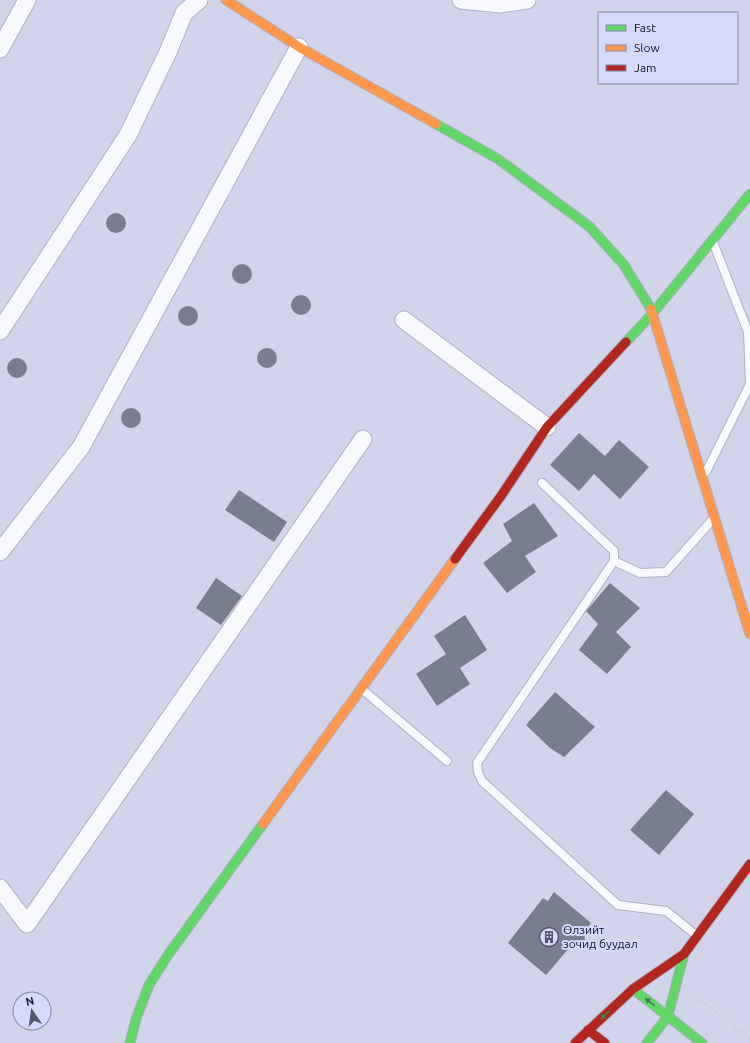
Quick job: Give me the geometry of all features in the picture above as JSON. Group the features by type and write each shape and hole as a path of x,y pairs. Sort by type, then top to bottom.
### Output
{"street":[{"path":"0,49 27,0"},
{"path":"0,331 128,135 168,52 184,13 199,0"},
{"path":"226,0 299,47 498,159 590,227 624,265 652,313 750,634"},
{"path":"461,0 500,4 527,0"},
{"path":"0,552 81,446 299,47"},
{"path":"130,1043 136,1019 149,985 168,955 360,688 501,496 547,427 652,313 712,238 750,194"},
{"path":"404,320 547,427"},
{"path":"0,888 27,924 363,439"},
{"path":"575,1043 633,989 684,954 750,864"},
{"path":"647,1043 668,1016 684,954"},
{"path":"633,989 702,1043"},
{"path":"588,1030 605,1043"}],"lane":[{"path":"703,478 750,384 748,332 712,238"},
{"path":"542,483 614,551 614,561 478,763 478,772 482,781 618,905 666,911 697,936"},
{"path":"614,561 640,573 666,572 715,518"},
{"path":"360,688 447,761"}],"path":[{"path":"677,981 750,1039"}],"building":[{"path":"116,213 123,216 126,223 123,230 116,233 109,230 106,223 109,216"},
{"path":"242,264 249,267 252,274 249,281 242,284 235,281 232,274 235,267"},
{"path":"301,295 308,298 311,305 308,312 301,315 294,312 291,305 294,298"},
{"path":"188,306 195,309 198,316 195,323 188,326 181,323 178,316 181,309"},
{"path":"267,348 274,351 277,358 274,365 267,368 260,365 257,358 260,351"},
{"path":"17,358 24,361 27,368 24,375 17,378 10,375 7,368 10,361"},
{"path":"131,408 138,411 141,418 138,425 131,428 124,425 121,418 124,411"},
{"path":"579,433 605,456 619,440 649,467 620,499 594,474 579,491 550,465"},
{"path":"239,490 287,522 274,542 225,510"},
{"path":"534,503 558,536 525,556 536,572 507,593 483,563 512,541 503,524"},
{"path":"216,578 242,596 221,625 196,608"},
{"path":"610,583 640,608 616,632 631,647 607,674 579,650 598,624 586,611"},
{"path":"465,615 487,650 460,668 470,684 437,706 416,674 446,654 434,636"},
{"path":"555,692 595,727 564,757 550,748 526,725"},
{"path":"666,790 694,814 659,855 630,830"},
{"name":"Өлзийт зочид буудал","path":"554,892 591,923 584,932 586,948 570,947 546,975 508,943 543,898 548,901"}],"traffic: fast":[{"path":"436,124 498,159 590,227 624,265 651,309"},
{"path":"626,342 653,313 750,194"},
{"path":"130,1043 136,1019 149,985 168,955 263,824"},
{"path":"647,1043 668,1016 684,954"},
{"path":"633,989 702,1043"}],"traffic: slow":[{"path":"226,0 299,47 436,124"},
{"path":"651,309 750,634"},
{"path":"263,824 455,559"}],"traffic: jam":[{"path":"455,559 501,496 547,427 626,342"},
{"path":"575,1043 633,989 684,954 750,864"},
{"path":"588,1030 605,1043"}],"place":[{"name":"Өлзийт зочид буудал","path":"549,937"}]}
